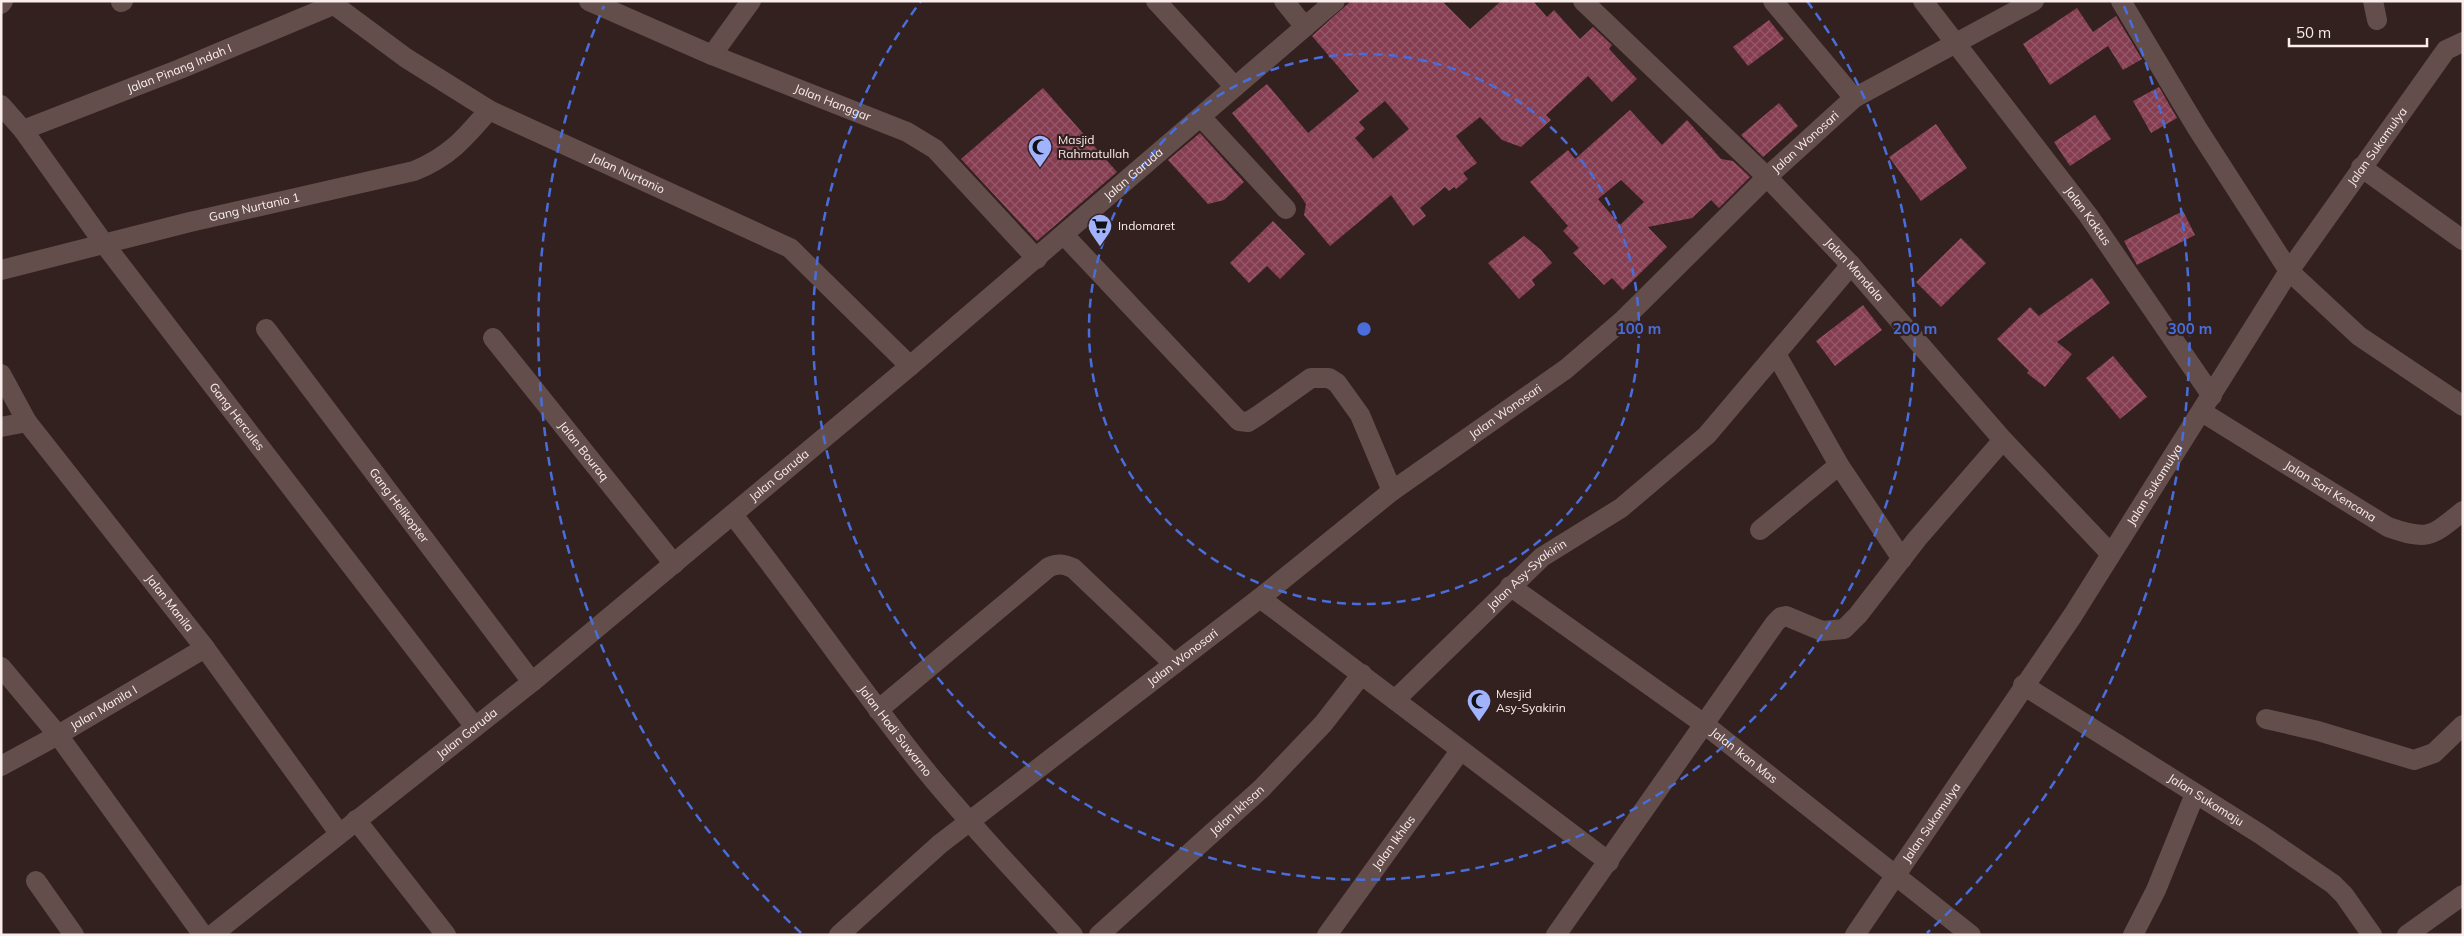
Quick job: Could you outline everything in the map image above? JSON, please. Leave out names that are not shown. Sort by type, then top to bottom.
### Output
[{"type":"street","name":"Jalan Hanggar","points":[[589,1],[712,56],[907,132],[935,148],[1037,259]]},
{"type":"street","points":[[712,56],[751,1]]},
{"type":"street","points":[[1156,1],[1235,87]]},
{"type":"street","points":[[1284,1],[1305,28]]},
{"type":"street","name":"Jalan Garuda","points":[[212,935],[532,682],[674,564],[1037,259],[1335,1]]},
{"type":"street","name":"Jalan Mandala","points":[[1582,1],[1767,177],[1851,265],[2003,440],[2111,554]]},
{"type":"street","points":[[1772,1],[1854,98]]},
{"type":"street","name":"Jalan Kaktus","points":[[1923,1],[2088,215],[2207,404]]},
{"type":"street","name":"Jalan Wonosari","points":[[839,935],[940,844],[1260,598],[1392,491],[1566,369],[1623,320],[1767,177],[1854,98],[2034,1]]},
{"type":"street","points":[[2121,1],[2197,128],[2289,271],[2359,336],[2463,406]]},
{"type":"street","name":"Jalan Nurtanio","points":[[331,3],[406,58],[488,110],[790,248],[910,366]]},
{"type":"street","name":"Jalan Pinang Indah I","points":[[23,130],[180,69],[331,3]]},
{"type":"street","name":"Jalan Sukamulya","points":[[1855,935],[2023,685],[2073,615],[2289,271],[2361,167],[2446,50],[2463,42]]},
{"type":"street","name":"Gang Hercules","points":[[1,105],[23,130],[105,245],[475,727]]},
{"type":"street","name":"Gang Nurtanio 1","points":[[1,270],[190,222],[414,171],[435,163],[451,151],[488,110]]},
{"type":"street","points":[[1201,117],[1286,209]]},
{"type":"street","points":[[2361,167],[2463,240]]},
{"type":"street","points":[[1064,235],[1239,420],[1248,422],[1311,378],[1329,378],[1337,383],[1360,415],[1392,491]]},
{"type":"street","name":"Jalan Asy-Syakirin","points":[[1395,700],[1542,556],[1621,508],[1707,435],[1851,265]]},
{"type":"street","name":"Gang Helikopter","points":[[266,329],[532,682]]},
{"type":"street","name":"Jalan Bouraq","points":[[493,338],[674,564]]},
{"type":"street","points":[[1776,354],[1839,465],[1902,559]]},
{"type":"street","name":"Jalan Manila","points":[[1,374],[27,422],[205,648],[339,833]]},
{"type":"street","name":"Jalan Sari Kencana","points":[[2207,404],[2388,527],[2413,536],[2429,535],[2437,532],[2463,511]]},
{"type":"street","points":[[1,426],[27,422]]},
{"type":"street","points":[[1556,935],[1609,862],[1762,641],[1781,617],[1793,618],[1822,631],[1844,629],[1858,615],[1902,559],[2003,440]]},
{"type":"street","points":[[1760,530],[1839,465]]},
{"type":"street","name":"Jalan Hadi Suwarno","points":[[732,515],[789,587],[847,670],[927,772],[1073,935]]},
{"type":"street","points":[[878,710],[1049,567],[1056,564],[1063,564],[1073,568],[1174,664]]},
{"type":"street","name":"Jalan Ikan Mas","points":[[1510,586],[1704,724],[1971,935]]},
{"type":"street","points":[[1260,598],[1609,862]]},
{"type":"street","name":"Jalan Manila I","points":[[4,759],[58,735],[205,648]]},
{"type":"street","points":[[1,667],[58,735],[203,935]]},
{"type":"street","name":"Jalan Ikhsan","points":[[1099,935],[1262,788],[1323,724],[1362,674]]},
{"type":"street","name":"Jalan Sukamaju","points":[[2023,685],[2260,834],[2333,884],[2344,895],[2372,935]]},
{"type":"street","points":[[2266,719],[2318,731],[2414,760],[2434,753],[2463,725]]},
{"type":"street","name":"Jalan Ikhlas","points":[[1327,935],[1460,751]]},
{"type":"street","points":[[2134,935],[2156,890],[2195,794]]},
{"type":"street","points":[[356,820],[446,935]]},
{"type":"street","points":[[36,881],[74,935]]},
{"type":"street","points":[[2407,935],[2463,895]]},
{"type":"building","points":[[1351,1],[1442,1],[1470,29],[1501,1],[1533,1],[1547,17],[1554,10],[1580,39],[1593,27],[1612,45],[1609,49],[1637,79],[1612,102],[1588,76],[1546,115],[1551,120],[1521,147],[1502,140],[1480,117],[1456,136],[1477,163],[1463,173],[1468,179],[1456,189],[1454,187],[1449,191],[1445,187],[1420,208],[1426,216],[1413,226],[1391,195],[1330,246],[1304,215],[1306,204],[1300,195],[1232,113],[1267,84],[1308,133],[1359,91],[1312,36]],"holes":[[[1385,101],[1409,129],[1373,159],[1355,138],[1365,129],[1359,122]]]},
{"type":"building","points":[[2077,8],[2093,32],[2116,16],[2142,59],[2123,70],[2108,46],[2050,85],[2023,44]]},
{"type":"building","points":[[1769,20],[1784,39],[1748,66],[1733,47]]},
{"type":"building","points":[[2159,87],[2177,118],[2151,133],[2133,101]]},
{"type":"building","name":"Masjid Rahmatullah","points":[[1043,88],[1117,172],[1037,241],[961,159]]},
{"type":"building","points":[[1779,103],[1798,126],[1763,157],[1741,135]]},
{"type":"building","points":[[1630,110],[1662,145],[1687,120],[1721,159],[1733,161],[1750,177],[1719,208],[1711,200],[1692,218],[1648,227],[1667,247],[1623,290],[1612,278],[1604,285],[1573,253],[1579,248],[1563,231],[1568,226],[1530,182],[1568,150],[1575,159]],"holes":[[[1621,180],[1644,202],[1620,225],[1598,199]]]},
{"type":"building","points":[[2095,115],[2111,139],[2070,166],[2054,142]]},
{"type":"building","points":[[1936,124],[1967,168],[1921,201],[1889,157]]},
{"type":"building","points":[[1200,133],[1244,182],[1224,200],[1208,204],[1168,160]]},
{"type":"building","points":[[2183,211],[2195,235],[2137,265],[2124,241]]},
{"type":"building","points":[[1273,221],[1305,254],[1280,279],[1267,266],[1249,283],[1230,263]]},
{"type":"building","points":[[1524,236],[1541,250],[1552,263],[1532,280],[1535,285],[1519,299],[1488,263]]},
{"type":"building","points":[[1961,238],[1986,263],[1941,307],[1916,282]]},
{"type":"building","points":[[2092,278],[2110,303],[2057,342],[2072,354],[2045,387],[2027,373],[2029,371],[1997,339],[2030,307],[2039,316]]},
{"type":"building","points":[[1863,305],[1882,330],[1835,366],[1816,341]]},
{"type":"building","points":[[2113,356],[2147,397],[2120,419],[2086,378]]},
{"type":"place","name":"Masjid Rahmatullah","points":[[1040,168]]},
{"type":"place","name":"Indomaret","points":[[1100,247]]},
{"type":"place","name":"Mesjid Asy-Syakirin","points":[[1479,722]]}]
